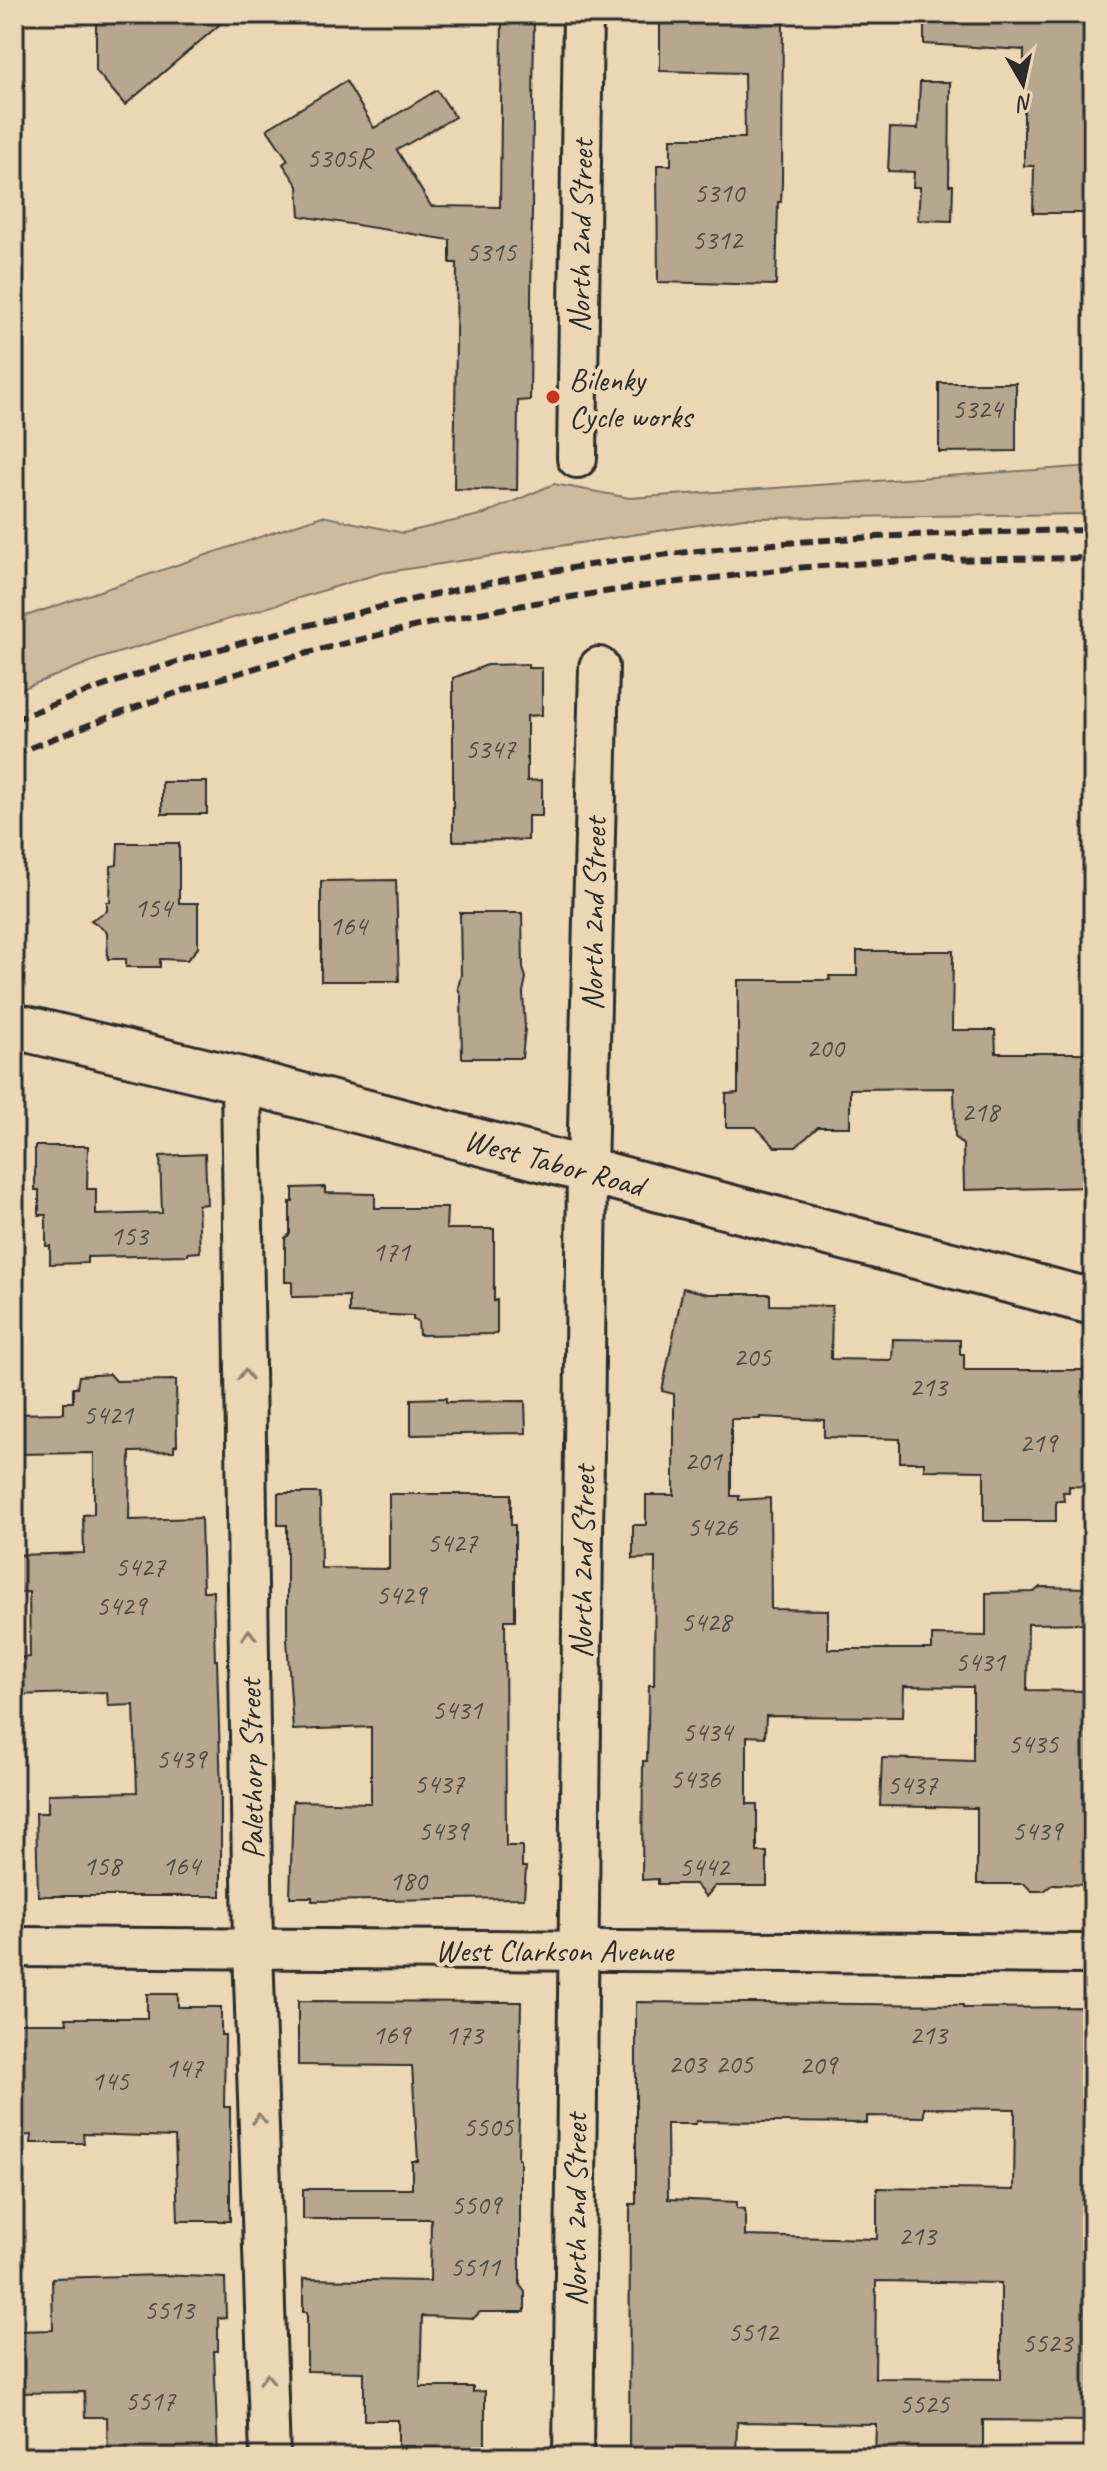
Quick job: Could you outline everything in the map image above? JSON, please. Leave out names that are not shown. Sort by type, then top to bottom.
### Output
[{"type":"street","name":"North 2nd Street","points":[[577,458],[583,14]]},
{"type":"street","name":"North 2nd Street","points":[[573,2457],[587,1171],[599,667]]},
{"type":"street","name":"West Tabor Road","points":[[14,1026],[241,1080],[1093,1302]]},
{"type":"street","name":"Palethorp Street","points":[[241,1080],[253,1949],[270,2457]]},
{"type":"street","name":"West Clarkson Avenue","points":[[14,1947],[1093,1954]]},
{"type":"shaded area","points":[[1093,466],[1093,514],[744,518],[381,573],[98,659],[14,692],[14,620],[322,516],[403,533],[484,514],[554,484],[630,498]]},
{"type":"building","points":[[96,14],[232,14],[125,105],[96,71]]},
{"type":"building","points":[[502,14],[534,14],[530,400],[518,401],[517,490],[454,489],[457,263],[450,263],[450,240],[300,216],[298,186],[283,164],[288,160],[267,129],[346,81],[374,128],[437,90],[455,117],[397,150],[431,206],[500,207]]},
{"type":"building","points":[[660,14],[783,14],[782,183],[781,202],[778,202],[776,285],[658,282],[657,165],[671,165],[671,138],[745,138],[744,73],[660,71]]},
{"type":"building","points":[[924,14],[1093,14],[1093,213],[1033,213],[1034,166],[1024,166],[1024,50],[924,44]]},
{"type":"building","points":[[920,82],[950,82],[949,185],[953,185],[952,221],[918,220],[920,187],[913,187],[914,172],[888,171],[890,128],[918,129]]},
{"type":"building","points":[[939,383],[1016,383],[1016,451],[939,452]]},
{"type":"building","points":[[528,664],[528,668],[542,668],[542,715],[527,716],[527,781],[542,780],[542,816],[528,816],[528,840],[453,841],[453,678],[487,665]]},
{"type":"building","points":[[162,782],[207,782],[207,814],[162,814]]},
{"type":"building","points":[[118,843],[179,843],[179,903],[198,903],[198,948],[187,960],[160,959],[160,967],[126,967],[126,959],[108,959],[107,932],[91,920],[107,911],[111,866],[117,865]]},
{"type":"building","points":[[396,880],[399,981],[321,981],[321,881]]},
{"type":"building","points":[[460,913],[522,913],[526,978],[522,1058],[462,1058],[461,996],[458,988],[461,975]]},
{"type":"building","points":[[857,951],[953,951],[952,1030],[995,1030],[996,1053],[1093,1053],[1093,1187],[964,1190],[963,1145],[955,1137],[954,1088],[850,1089],[850,1127],[818,1127],[796,1147],[775,1147],[756,1127],[726,1127],[726,1094],[738,1093],[738,980],[830,980],[829,976],[857,976]]},
{"type":"building","points":[[35,1146],[88,1146],[87,1189],[96,1189],[96,1215],[162,1213],[160,1156],[205,1154],[207,1204],[198,1205],[200,1252],[188,1255],[87,1257],[87,1263],[50,1264],[50,1246],[46,1246],[46,1215],[39,1215],[39,1190],[35,1190]]},
{"type":"building","points":[[325,1187],[325,1193],[375,1194],[375,1208],[447,1208],[446,1229],[494,1229],[497,1334],[419,1335],[418,1321],[413,1320],[413,1316],[349,1313],[349,1296],[292,1297],[292,1282],[285,1282],[285,1238],[290,1234],[293,1188]]},
{"type":"building","points":[[683,1288],[708,1294],[770,1294],[770,1305],[832,1306],[831,1359],[892,1360],[893,1339],[960,1340],[964,1370],[1093,1370],[1093,1487],[1069,1486],[1069,1492],[1063,1492],[1064,1501],[1056,1501],[1056,1521],[984,1521],[984,1471],[924,1470],[924,1462],[900,1462],[900,1439],[824,1437],[824,1420],[731,1419],[731,1496],[739,1496],[739,1500],[770,1498],[771,1609],[828,1610],[828,1649],[932,1649],[932,1635],[986,1636],[986,1593],[1034,1592],[1040,1587],[1093,1588],[1093,1623],[1028,1624],[1027,1690],[1086,1691],[1086,1727],[1093,1727],[1093,1885],[1053,1884],[1044,1891],[1032,1891],[1024,1884],[977,1884],[977,1808],[880,1806],[882,1758],[973,1761],[973,1687],[904,1686],[903,1717],[766,1716],[765,1737],[747,1736],[747,1804],[757,1804],[757,1852],[767,1852],[767,1886],[715,1886],[706,1897],[695,1884],[658,1884],[658,1879],[642,1880],[643,1761],[647,1761],[649,1685],[654,1685],[655,1558],[633,1559],[633,1525],[646,1525],[646,1495],[674,1495],[674,1394],[662,1391]]},
{"type":"building","points":[[110,1374],[116,1381],[176,1380],[177,1445],[174,1451],[130,1452],[129,1520],[201,1518],[203,1591],[213,1591],[217,1660],[221,1896],[38,1896],[36,1813],[48,1813],[48,1794],[137,1792],[134,1705],[108,1706],[107,1692],[14,1695],[14,1658],[30,1657],[29,1592],[14,1593],[14,1555],[84,1553],[83,1515],[94,1514],[94,1453],[14,1454],[14,1414],[64,1413],[64,1402],[73,1402],[73,1388],[77,1388],[79,1376]]},
{"type":"building","points":[[446,1398],[446,1402],[525,1401],[526,1433],[411,1435],[411,1399]]},
{"type":"building","points":[[278,1493],[320,1493],[321,1568],[389,1569],[389,1494],[511,1494],[511,1525],[515,1525],[515,1620],[505,1620],[506,1846],[522,1846],[522,1867],[526,1867],[524,1898],[312,1901],[312,1897],[290,1897],[293,1801],[371,1803],[371,1727],[293,1730],[287,1639],[287,1525],[278,1525]]},
{"type":"building","points":[[147,1994],[178,1994],[178,2007],[221,2007],[221,2035],[225,2035],[224,2107],[230,2107],[230,2221],[178,2221],[175,2137],[83,2134],[84,2143],[31,2143],[32,2135],[14,2136],[14,2023],[67,2023],[66,2018],[147,2018]]},
{"type":"building","points":[[298,2001],[521,2002],[518,2159],[520,2285],[525,2292],[525,2312],[480,2312],[474,2318],[422,2316],[420,2387],[473,2387],[473,2392],[485,2391],[485,2450],[414,2453],[414,2446],[398,2446],[398,2420],[364,2420],[364,2372],[307,2371],[307,2312],[303,2312],[303,2279],[430,2281],[431,2219],[303,2219],[303,2189],[412,2189],[412,2161],[418,2161],[412,2066],[298,2065]]},
{"type":"building","points":[[636,2002],[963,2005],[963,2008],[1093,2007],[1093,2421],[983,2420],[983,2457],[875,2457],[876,2424],[737,2422],[736,2457],[629,2457],[630,2204],[636,2204]],"holes":[[[924,2108],[1015,2109],[1014,2190],[877,2188],[877,2239],[745,2236],[745,2209],[737,2208],[737,2202],[668,2199],[667,2124],[695,2124],[696,2121],[867,2123],[867,2116],[924,2117]],[[876,2281],[1001,2283],[1001,2379],[875,2378]]]},
{"type":"building","points":[[163,2275],[225,2278],[226,2317],[218,2318],[218,2351],[214,2351],[218,2457],[108,2457],[107,2417],[85,2417],[84,2392],[14,2393],[14,2331],[53,2330],[52,2278]]},
{"type":"railway","points":[[14,720],[133,676],[255,639],[502,580],[628,559],[775,544],[934,534],[1093,530]]},
{"type":"railway","points":[[14,755],[187,689],[261,666],[485,612],[638,587],[808,567],[1093,558]]},
{"type":"place","name":"Bilenky Cycle works","points":[[553,397]]}]
